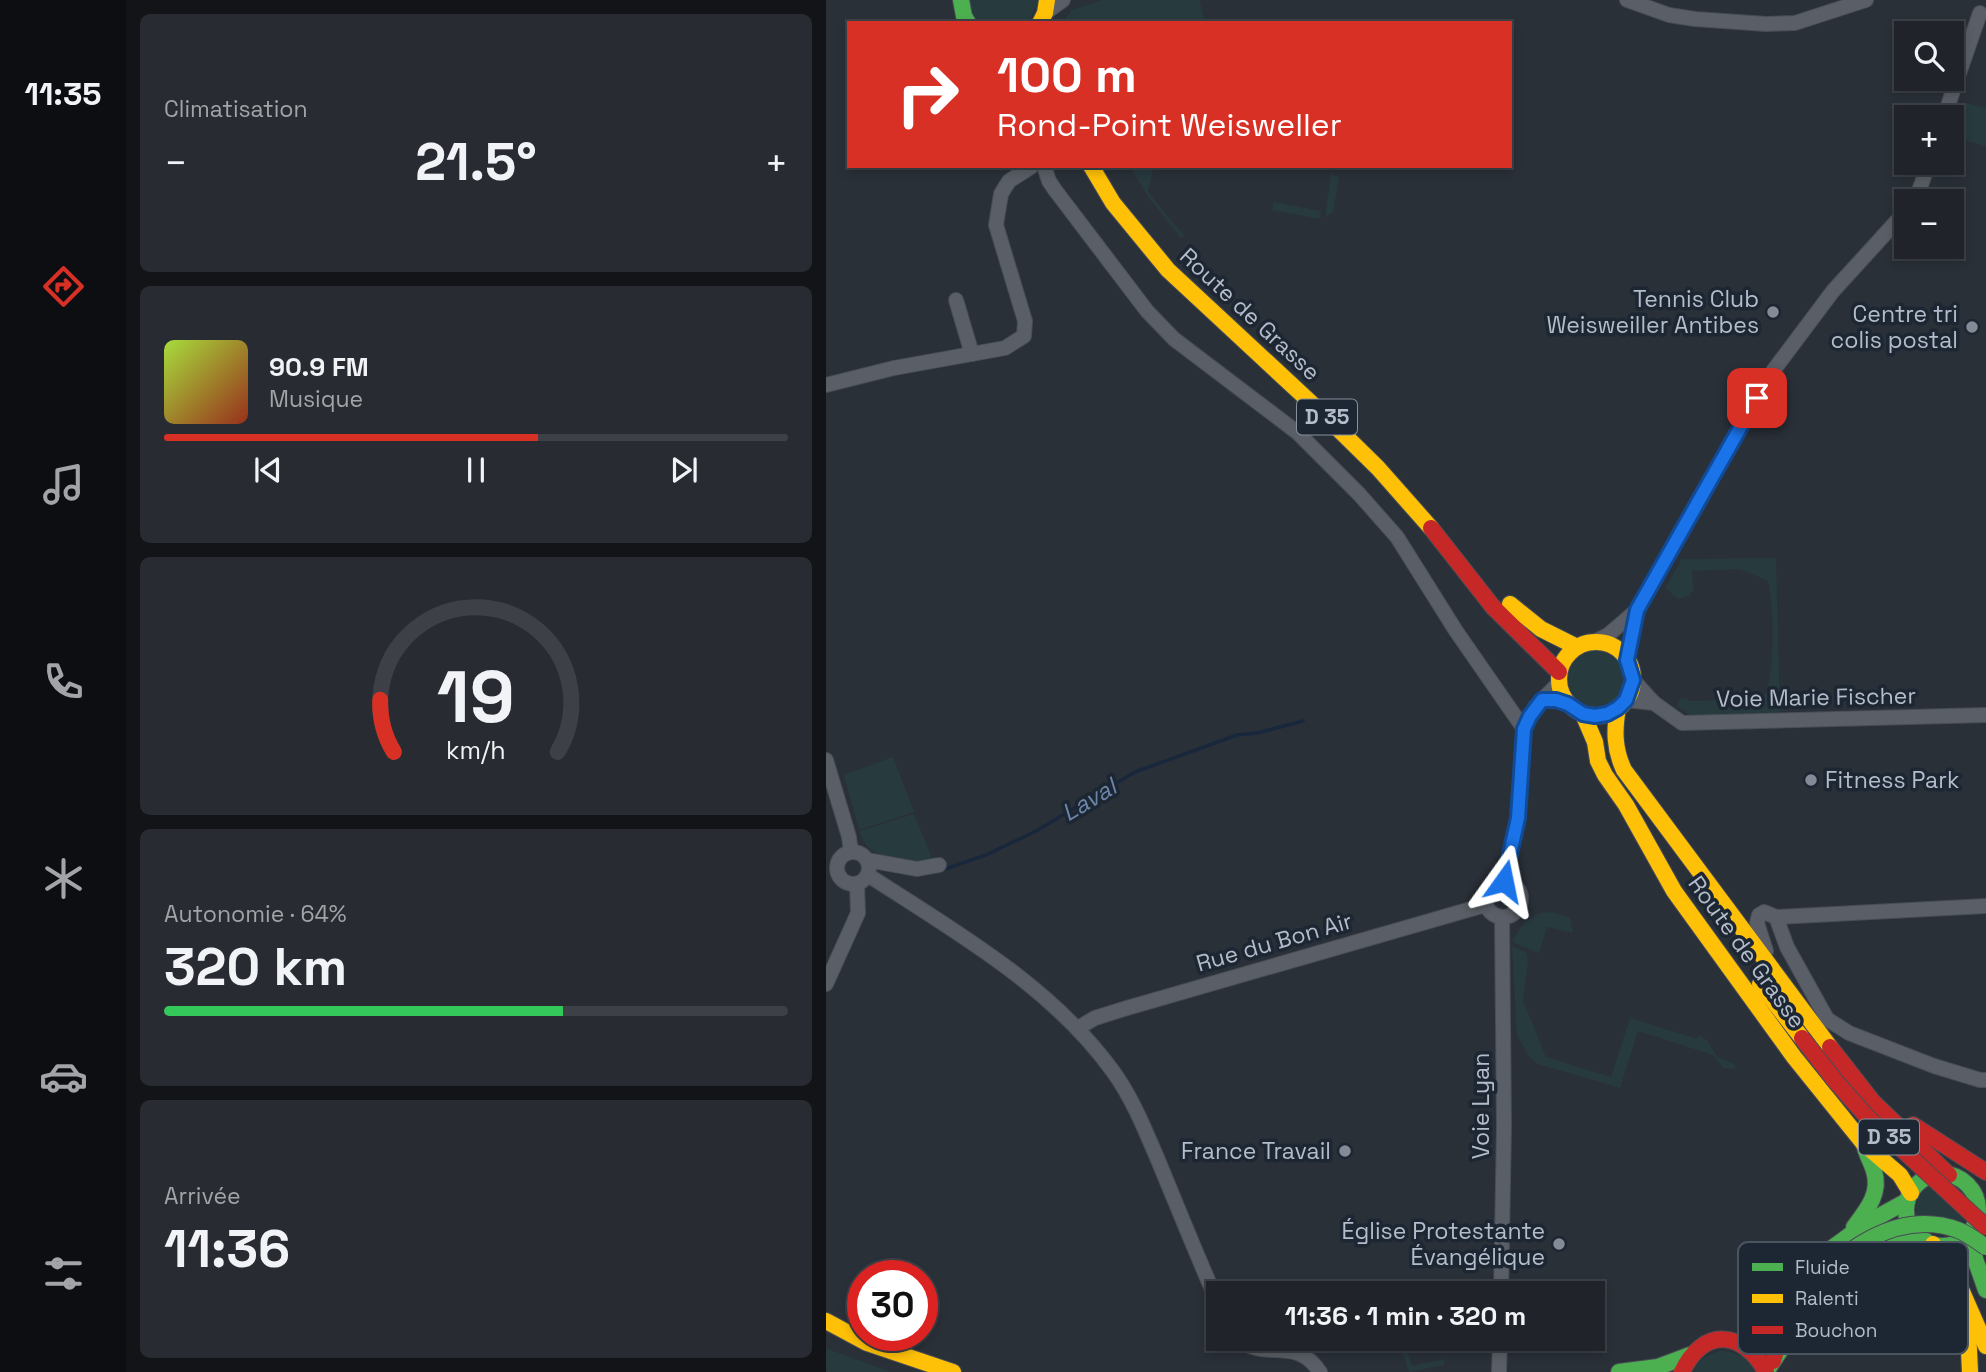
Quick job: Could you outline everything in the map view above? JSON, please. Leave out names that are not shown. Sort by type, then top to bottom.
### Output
[{"type":"main road","points":[[960,1],[967,21]]},
{"type":"main road","name":"Route de Grasse","points":[[1092,168],[1113,203],[1168,270],[1378,468],[1424,519],[1493,607],[1559,678]]},
{"type":"main road","name":"Route de Grasse","points":[[1107,168],[1127,199],[1170,253],[1382,453],[1497,592],[1523,617],[1549,634],[1577,647]]},
{"type":"main road","points":[[1594,642],[1613,647],[1627,660],[1633,680],[1622,704],[1607,714],[1583,714],[1568,704],[1559,678],[1563,661],[1577,647],[1594,642]]},
{"type":"main road","name":"Route de Grasse","points":[[1622,704],[1613,740],[1617,758],[1624,770],[1873,1102],[1949,1175],[1963,1180],[1981,1200]]},
{"type":"main road","name":"Route de Grasse","points":[[1583,714],[1605,775],[1626,805],[1674,891],[1794,1057],[1864,1144],[1900,1175],[1909,1197]]},
{"type":"main road","name":"D 35","points":[[1626,805],[1836,1082],[1868,1118],[1978,1227]]},
{"type":"main road","points":[[1846,1069],[1908,1121],[1986,1172]]},
{"type":"main road","points":[[1843,1239],[1872,1205],[1877,1192],[1877,1183],[1864,1144]]},
{"type":"main road","points":[[1839,1242],[1909,1197],[1927,1177],[1949,1175]]},
{"type":"main road","points":[[1909,1197],[1906,1209],[1910,1224],[1929,1242]]},
{"type":"main road","points":[[1981,1200],[1978,1227],[1986,1290]]},
{"type":"main road","points":[[1866,1242],[1892,1227],[1916,1222],[1946,1225],[1973,1236],[1986,1247]]},
{"type":"main road","points":[[1954,1242],[1978,1227]]},
{"type":"main road","points":[[1897,1242],[1910,1239],[1925,1242]]},
{"type":"main road","points":[[1968,1305],[1986,1346]]},
{"type":"main road","points":[[826,1321],[867,1343],[953,1372]]},
{"type":"main road","points":[[1968,1328],[1970,1372]]},
{"type":"main road","points":[[826,1337],[929,1372]]},
{"type":"main road","points":[[1619,1372],[1658,1367],[1690,1355],[1717,1339],[1738,1342]]},
{"type":"main road","points":[[1756,1354],[1769,1368]]},
{"type":"main road","points":[[1682,1372],[1690,1355]]},
{"type":"street","points":[[1044,12],[1063,0]]},
{"type":"street","points":[[1627,0],[1669,15],[1766,24],[1795,23],[1866,0]]},
{"type":"street","points":[[1948,105],[1979,9]]},
{"type":"street","points":[[826,385],[894,368],[1005,348],[1024,336],[1025,321],[996,225],[1001,194],[1009,181],[1029,168]]},
{"type":"street","points":[[1046,171],[1075,218],[1156,320],[1204,363],[1298,433],[1359,494],[1397,537],[1456,631],[1524,729]]},
{"type":"street","points":[[1627,660],[1637,610],[1773,371],[1833,291],[1894,224]]},
{"type":"street","points":[[956,300],[972,354]]},
{"type":"street","points":[[1594,642],[1608,635],[1637,610]]},
{"type":"street","points":[[1504,881],[1518,818],[1524,729],[1530,716],[1559,678]]},
{"type":"street","name":"Voie Marie Fischer","points":[[1633,680],[1654,703],[1682,723],[1986,715]]},
{"type":"street","points":[[1542,700],[1556,700],[1568,704]]},
{"type":"street","name":"Voie Marie Fischer","points":[[1622,704],[1654,703]]},
{"type":"street","points":[[826,760],[851,852]]},
{"type":"street","points":[[826,984],[858,914],[864,873],[860,854],[851,852],[831,864],[842,880],[864,873],[939,866]]},
{"type":"street","points":[[864,873],[1021,979],[1078,1028],[1113,1071],[1134,1107],[1209,1281]]},
{"type":"street","points":[[1504,881],[1514,884],[1520,892],[1522,902],[1518,911],[1502,918],[1492,914],[1485,905],[1485,896],[1488,888],[1495,882],[1504,881]]},
{"type":"street","name":"Rue du Bon Air","points":[[1078,1028],[1095,1018],[1126,1008],[1485,905]]},
{"type":"street","points":[[1772,969],[1757,923],[1759,915],[1986,906]]},
{"type":"street","points":[[1770,915],[1827,1019],[1849,1033],[1934,1066],[1986,1080]]},
{"type":"street","name":"Voie Lyan","points":[[1501,1281],[1504,1099],[1502,918]]},
{"type":"street","points":[[1908,1121],[1986,1158]]},
{"type":"street","points":[[1281,1351],[1302,1353],[1320,1372]]},
{"type":"street","points":[[1499,1372],[1500,1351]]},
{"type":"green space","points":[[969,0],[1037,0],[1030,21],[975,21]]},
{"type":"green space","points":[[1103,0],[1199,0],[1205,21],[1064,21],[1072,10]]},
{"type":"green space","points":[[1965,103],[1986,108],[1986,146],[1964,140]]},
{"type":"green space","points":[[1131,168],[1154,168],[1148,192],[1184,236],[1181,238],[1149,198]]},
{"type":"green space","points":[[1331,174],[1339,177],[1333,212],[1325,218]]},
{"type":"green space","points":[[1274,202],[1321,211],[1320,219],[1272,210]]},
{"type":"green space","points":[[1776,558],[1780,713],[1691,716],[1677,706],[1681,698],[1692,701],[1757,699],[1766,694],[1773,638],[1768,581],[1740,569],[1692,571],[1694,589],[1689,596],[1678,599],[1665,588],[1682,559]]},
{"type":"green space","points":[[1596,651],[1607,653],[1616,659],[1622,668],[1622,690],[1616,699],[1607,705],[1596,707],[1585,705],[1576,699],[1570,690],[1568,679],[1570,668],[1576,659],[1585,653]]},
{"type":"green space","points":[[893,757],[914,812],[859,830],[844,775]]},
{"type":"green space","points":[[914,814],[934,863],[900,861],[879,855],[864,842],[859,831]]},
{"type":"green space","points":[[1544,912],[1570,918],[1573,933],[1547,927],[1539,953],[1512,942],[1525,923]]},
{"type":"green space","points":[[1512,946],[1527,953],[1523,1000],[1546,1057],[1611,1077],[1630,1018],[1697,1039],[1699,1035],[1707,1040],[1717,1057],[1733,1063],[1736,1069],[1723,1068],[1713,1055],[1638,1031],[1620,1088],[1538,1064],[1528,1055],[1517,1035]]},
{"type":"green space","points":[[1931,1185],[1967,1221],[1917,1219],[1918,1199]]},
{"type":"green space","points":[[828,1349],[891,1372],[828,1372]]},
{"type":"green space","points":[[1402,1351],[1407,1351],[1412,1366],[1443,1359],[1445,1365],[1409,1372]]},
{"type":"green space","points":[[1719,1351],[1740,1356],[1755,1372],[1693,1372],[1703,1358]]},
{"type":"waterway","name":"Laval","points":[[942,870],[986,855],[1036,831],[1135,772],[1237,735],[1257,733],[1303,721]]},
{"type":"traffic: fast","points":[[961,0],[967,21]]},
{"type":"traffic: fast","points":[[1854,1227],[1868,1208],[1876,1187],[1874,1171],[1864,1144]]},
{"type":"traffic: fast","points":[[1926,1242],[1912,1230],[1906,1210],[1912,1190],[1922,1180],[1942,1174],[1962,1180],[1972,1190],[1978,1210]]},
{"type":"traffic: fast","points":[[1840,1242],[1865,1224],[1907,1201]]},
{"type":"traffic: fast","points":[[1958,1242],[1972,1230],[1978,1210]]},
{"type":"traffic: fast","points":[[1865,1242],[1890,1230],[1912,1225],[1934,1225],[1958,1230],[1986,1247]]},
{"type":"traffic: fast","points":[[1967,1236],[1986,1290]]},
{"type":"traffic: fast","points":[[1913,1242],[1926,1241]]},
{"type":"traffic: fast","points":[[1766,1372],[1778,1354]]},
{"type":"traffic: fast","points":[[1619,1372],[1658,1367],[1690,1355]]},
{"type":"traffic: slow","points":[[1041,21],[1047,0]]},
{"type":"traffic: slow","points":[[1092,168],[1113,203],[1168,270],[1322,413],[1378,468],[1431,528]]},
{"type":"traffic: slow","points":[[1510,604],[1541,629],[1577,647]]},
{"type":"traffic: slow","points":[[1596,642],[1610,645],[1622,653],[1630,665],[1633,679],[1630,693],[1622,705],[1610,713],[1596,716],[1582,713],[1570,705],[1562,693],[1559,679],[1562,665],[1570,653],[1582,645],[1596,642]]},
{"type":"traffic: slow","points":[[1618,708],[1616,739],[1624,770],[1830,1047]]},
{"type":"traffic: slow","points":[[1583,714],[1605,775],[1626,805],[1674,891],[1794,1057],[1864,1144],[1900,1175],[1911,1193]]},
{"type":"traffic: slow","points":[[1760,984],[1802,1038]]},
{"type":"traffic: slow","points":[[1968,1305],[1986,1346]]},
{"type":"traffic: slow","points":[[826,1321],[867,1343],[953,1372]]},
{"type":"traffic: slow","points":[[1968,1328],[1970,1372]]},
{"type":"traffic: jam","points":[[1431,528],[1493,607],[1559,672]]},
{"type":"traffic: jam","points":[[1802,1038],[1868,1118],[1986,1227]]},
{"type":"traffic: jam","points":[[1830,1047],[1873,1102],[1949,1175]]},
{"type":"traffic: jam","points":[[1913,1125],[1986,1172]]},
{"type":"traffic: jam","points":[[1682,1372],[1691,1357],[1712,1341],[1723,1339],[1738,1344]]},
{"type":"traffic: jam","points":[[1753,1354],[1766,1372]]},
{"type":"traffic: jam","points":[[1773,1361],[1775,1354]]},
{"type":"place","name":"Tennis Club Weisweiller Antibes","points":[[1773,312]]},
{"type":"place","name":"Centre tri colis postal","points":[[1972,327]]},
{"type":"place","name":"Fitness Park","points":[[1811,780]]},
{"type":"place","name":"France Travail","points":[[1345,1151]]},
{"type":"place","name":"Église Protestante Évangélique","points":[[1559,1244]]},
{"type":"route","points":[[1504,881],[1518,818],[1524,729],[1530,716],[1542,700],[1556,700],[1583,714],[1595,716],[1607,714],[1626,700],[1633,680],[1627,660],[1637,610],[1757,398]]}]
